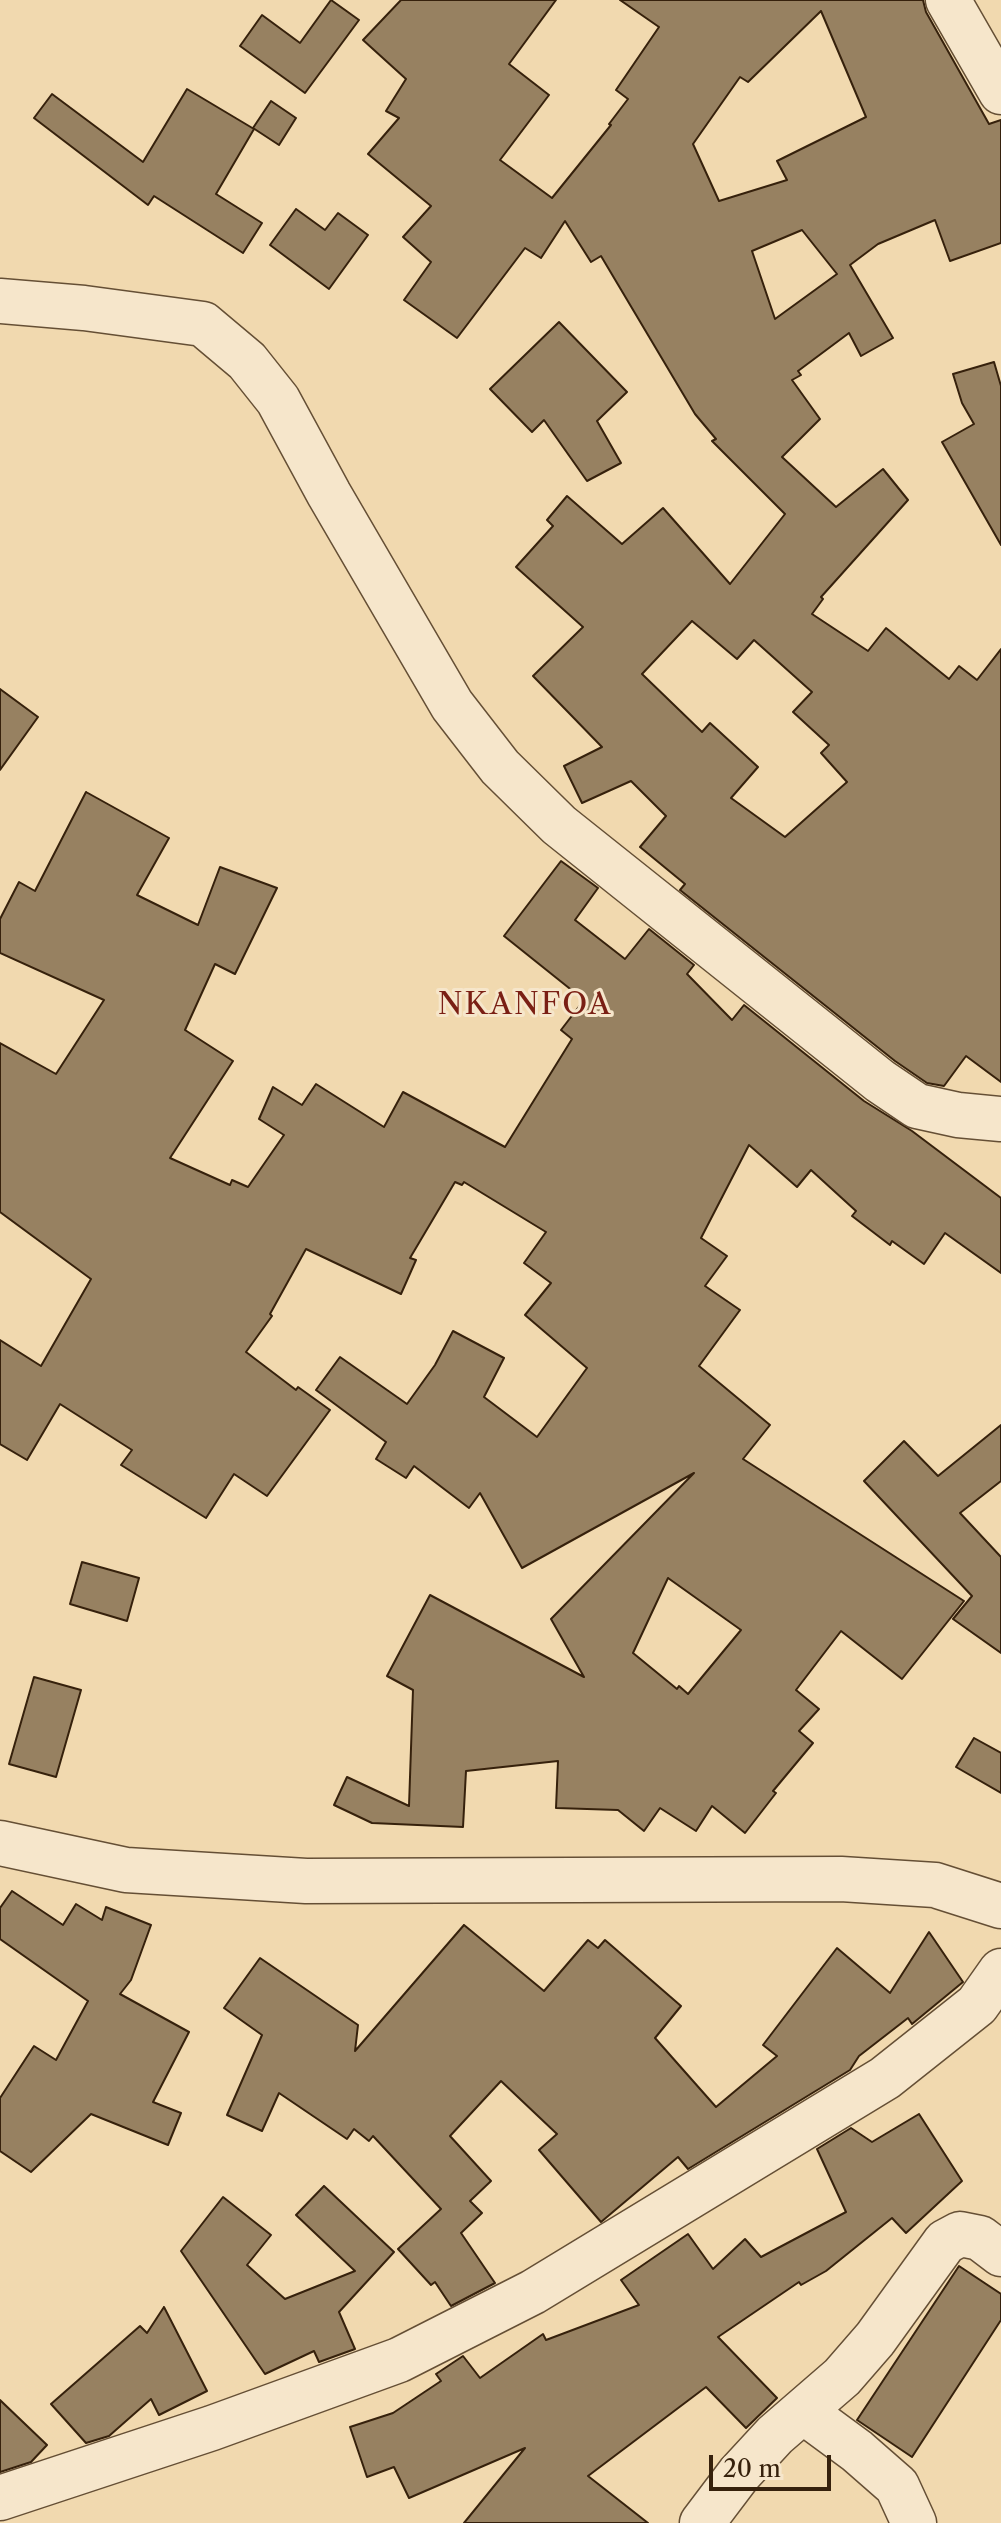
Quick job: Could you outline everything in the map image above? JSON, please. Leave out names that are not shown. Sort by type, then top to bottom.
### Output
[{"type":"street","points":[[948,0],[1001,92]]},
{"type":"street","points":[[0,301],[84,308],[203,324],[247,361],[278,400],[452,705],[500,767],[559,825],[880,1081],[917,1106],[958,1115],[1001,1119]]},
{"type":"street","points":[[0,1843],[141,1871],[306,1881],[841,1879],[935,1885],[1001,1906]]},
{"type":"street","points":[[0,2498],[212,2428],[399,2360],[533,2292],[885,2078],[977,2005],[1001,1971]]},
{"type":"street","points":[[702,2523],[739,2474],[775,2435],[842,2377],[875,2339],[945,2242],[960,2234],[980,2238],[1001,2254]]},
{"type":"street","points":[[804,2412],[857,2451],[897,2486],[914,2523]]},
{"type":"building","points":[[331,0],[359,20],[305,93],[240,46],[262,15],[300,43]]},
{"type":"building","points":[[401,0],[556,0],[509,64],[549,95],[500,160],[552,198],[628,99],[616,90],[659,27],[620,0],[923,0],[926,12],[989,124],[1001,120],[1001,243],[950,261],[935,220],[878,244],[850,265],[893,338],[861,356],[849,333],[798,371],[801,375],[792,380],[820,419],[782,457],[836,507],[883,469],[908,500],[821,597],[823,599],[812,614],[868,651],[886,628],[949,679],[959,666],[977,680],[1001,649],[1001,1082],[966,1056],[944,1086],[927,1083],[680,890],[685,884],[640,847],[666,816],[631,781],[582,803],[564,766],[602,747],[533,676],[583,627],[516,567],[553,526],[547,520],[567,496],[622,544],[663,508],[730,584],[785,514],[712,441],[716,439],[695,414],[601,256],[591,262],[565,221],[541,258],[525,248],[457,338],[404,300],[431,262],[403,237],[431,206],[368,154],[399,118],[386,111],[406,79],[363,40]],"holes":[[[821,11],[866,117],[777,161],[787,180],[719,201],[693,144],[740,77],[748,82]],[[802,230],[837,274],[775,319],[752,251]],[[692,621],[737,659],[754,640],[812,692],[793,712],[829,745],[821,753],[847,782],[785,837],[731,798],[758,767],[710,723],[702,732],[642,674]]]},
{"type":"building","points":[[187,89],[254,129],[216,194],[262,223],[243,253],[154,196],[148,205],[34,118],[52,94],[143,162]]},
{"type":"building","points":[[271,101],[296,118],[279,145],[253,128]]},
{"type":"building","points":[[296,209],[325,230],[338,213],[368,235],[329,289],[270,245]]},
{"type":"building","points":[[559,322],[627,392],[597,421],[621,463],[587,481],[544,420],[532,432],[490,389]]},
{"type":"building","points":[[994,362],[1001,386],[1001,545],[942,442],[974,424],[962,403],[953,374]]},
{"type":"building","points":[[0,689],[38,717],[0,770]]},
{"type":"building","points":[[86,792],[169,838],[137,895],[198,925],[220,867],[277,888],[235,974],[215,964],[185,1030],[233,1061],[170,1158],[230,1185],[232,1180],[248,1187],[284,1135],[259,1119],[273,1087],[302,1105],[316,1084],[384,1127],[403,1092],[505,1147],[572,1039],[561,1030],[584,1000],[504,936],[561,861],[598,888],[575,920],[625,959],[649,929],[694,965],[687,974],[732,1020],[744,1005],[864,1101],[912,1131],[1001,1198],[1001,1273],[945,1233],[924,1264],[892,1241],[890,1245],[852,1216],[856,1211],[811,1170],[797,1187],[749,1145],[701,1238],[727,1256],[705,1286],[740,1310],[699,1366],[770,1425],[743,1459],[964,1601],[902,1679],[841,1631],[796,1690],[819,1709],[799,1731],[813,1743],[773,1791],[776,1793],[745,1833],[712,1806],[696,1831],[660,1808],[644,1831],[618,1810],[556,1808],[558,1761],[466,1771],[463,1827],[372,1823],[334,1805],[347,1777],[409,1806],[413,1690],[387,1676],[430,1595],[584,1677],[551,1619],[694,1473],[522,1568],[480,1493],[469,1508],[414,1466],[406,1478],[376,1459],[386,1442],[316,1390],[340,1357],[407,1404],[435,1365],[453,1331],[504,1358],[484,1397],[537,1437],[587,1368],[525,1315],[551,1283],[524,1263],[546,1232],[464,1182],[462,1185],[455,1182],[410,1258],[416,1260],[401,1294],[306,1249],[270,1314],[272,1316],[246,1352],[296,1390],[298,1387],[330,1410],[267,1496],[234,1474],[206,1518],[121,1465],[132,1450],[60,1404],[27,1460],[0,1444],[0,1340],[41,1366],[91,1279],[0,1212],[0,1043],[56,1074],[104,1000],[0,953],[0,919],[19,882],[35,891]],"holes":[[[668,1578],[741,1630],[688,1694],[679,1686],[677,1689],[633,1653]]]},
{"type":"building","points":[[1001,1425],[1001,1481],[960,1513],[1001,1557],[1001,1653],[953,1619],[972,1596],[864,1481],[904,1441],[938,1476]]},
{"type":"building","points":[[82,1562],[139,1578],[127,1621],[70,1604]]},
{"type":"building","points":[[34,1677],[81,1690],[56,1777],[9,1764]]},
{"type":"building","points":[[974,1738],[1001,1753],[1001,1793],[956,1767]]},
{"type":"building","points":[[12,1891],[63,1925],[76,1904],[102,1920],[106,1907],[151,1925],[131,1980],[120,1994],[189,2032],[153,2102],[181,2113],[168,2145],[91,2114],[31,2172],[0,2151],[0,2098],[34,2046],[56,2060],[88,2001],[0,1939],[0,1908]]},
{"type":"building","points":[[464,1925],[544,1991],[588,1940],[598,1948],[605,1940],[681,2006],[655,2038],[716,2107],[777,2056],[763,2045],[837,1948],[890,1993],[929,1932],[963,1982],[912,2024],[908,2018],[859,2056],[850,2070],[688,2169],[678,2157],[601,2222],[539,2150],[557,2134],[501,2081],[450,2136],[491,2181],[470,2201],[482,2213],[461,2233],[495,2283],[451,2306],[435,2282],[431,2285],[398,2249],[441,2209],[373,2136],[369,2141],[354,2129],[347,2139],[279,2093],[262,2131],[227,2115],[262,2035],[224,2008],[260,1958],[358,2025],[355,2051]]},
{"type":"building","points":[[919,2114],[962,2181],[906,2233],[892,2218],[826,2271],[801,2285],[799,2282],[718,2337],[777,2398],[746,2428],[706,2387],[588,2476],[648,2523],[464,2523],[525,2448],[409,2498],[394,2467],[367,2477],[350,2427],[393,2413],[441,2381],[436,2374],[463,2356],[480,2378],[543,2334],[546,2340],[639,2305],[621,2280],[688,2234],[713,2269],[745,2239],[761,2257],[846,2212],[817,2149],[851,2128],[872,2142]]},
{"type":"building","points":[[324,2186],[394,2252],[339,2312],[355,2349],[319,2362],[314,2351],[265,2374],[181,2251],[223,2197],[271,2235],[247,2265],[285,2299],[355,2271],[296,2215]]},
{"type":"building","points":[[959,2266],[1001,2294],[1001,2320],[912,2457],[857,2420]]},
{"type":"building","points":[[164,2307],[207,2391],[159,2415],[151,2399],[109,2436],[86,2443],[51,2404],[140,2326],[147,2333]]},
{"type":"building","points":[[0,2400],[47,2445],[31,2462],[0,2472]]},
{"type":"district","name":"NKANFOA","points":[[525,1005]]}]
